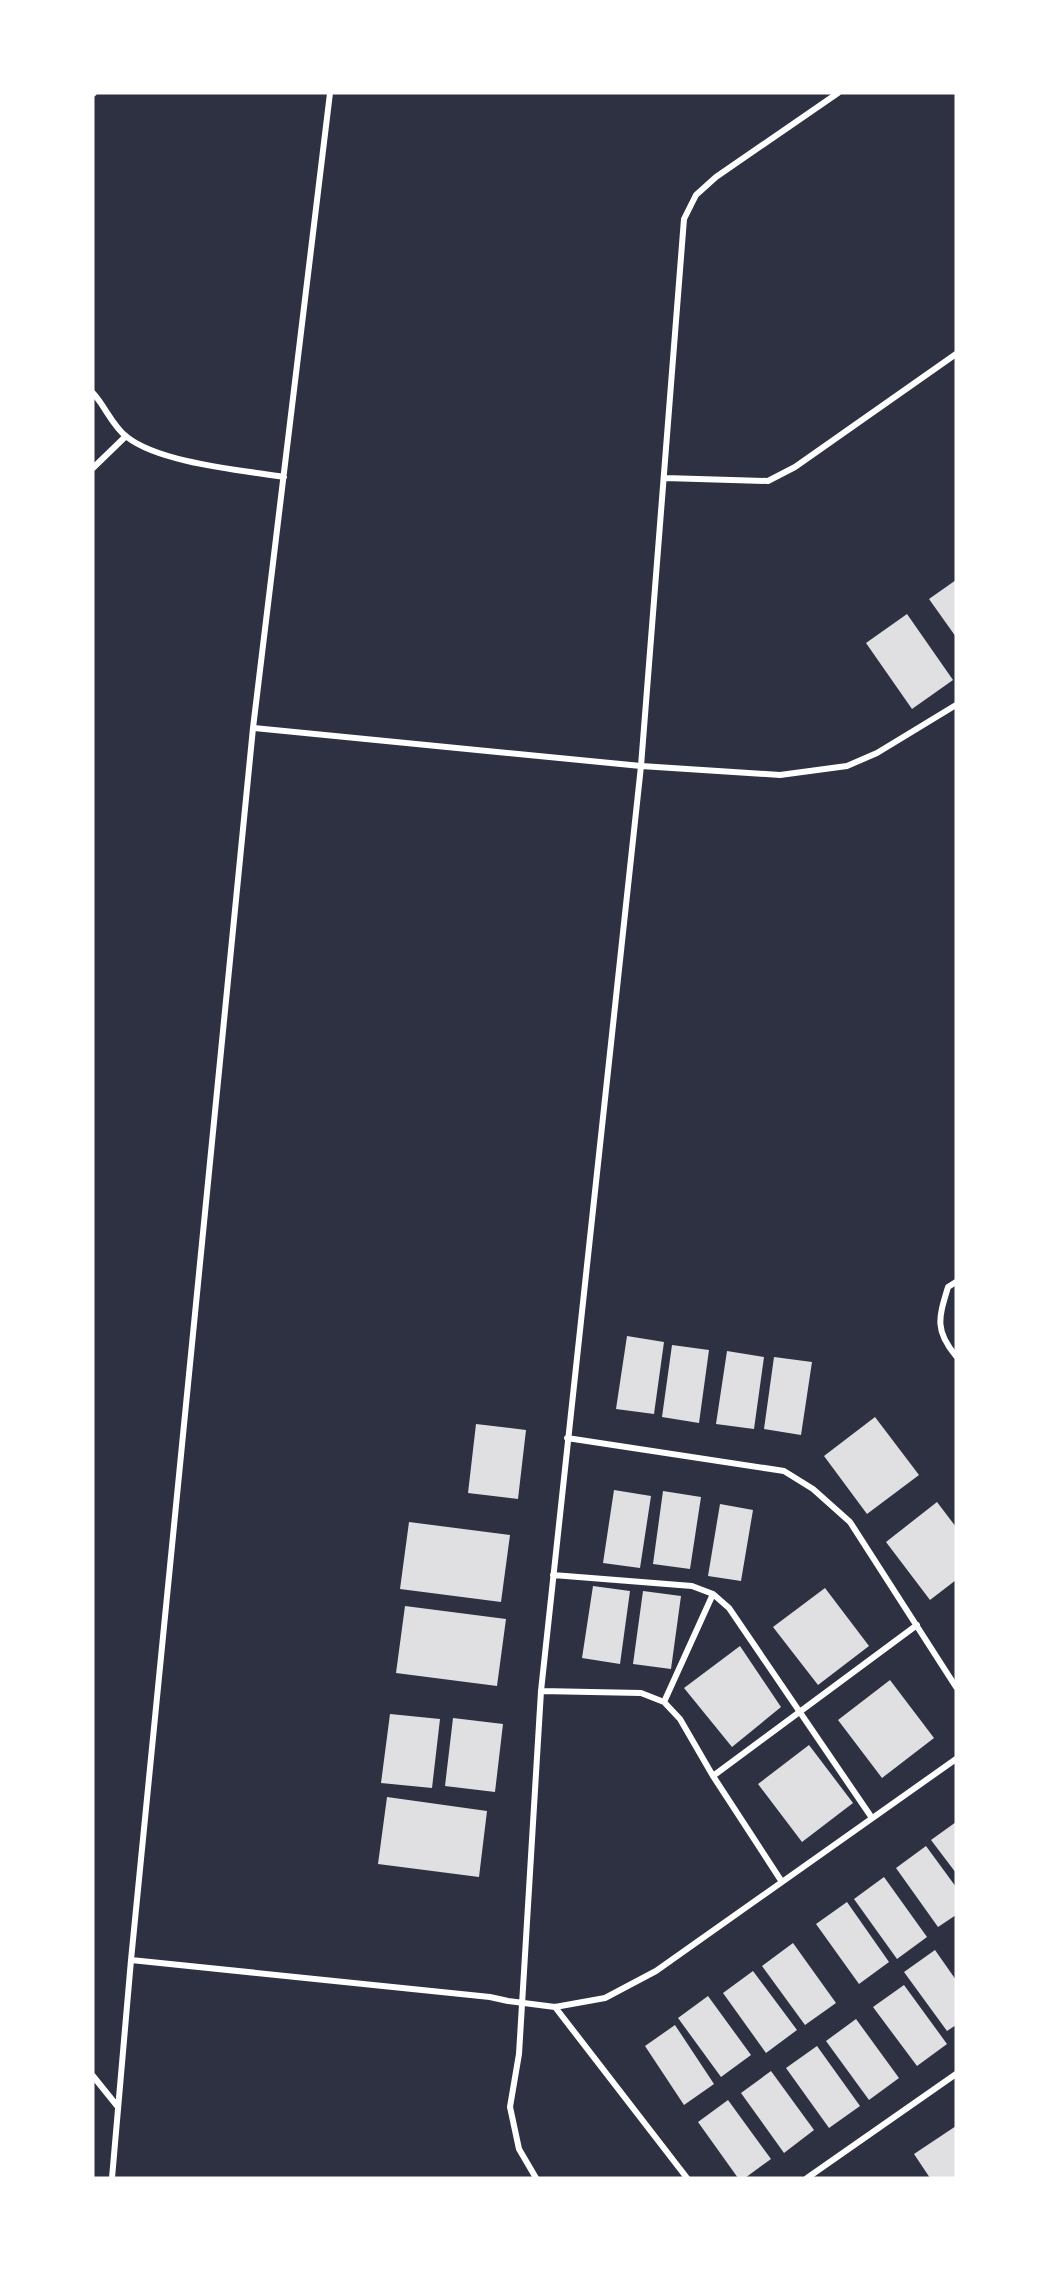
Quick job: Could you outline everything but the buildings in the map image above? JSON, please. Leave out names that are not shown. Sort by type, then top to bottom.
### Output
[{"type":"street","points":[[112,2178],[131,1959],[253,728],[330,93]]},
{"type":"street","points":[[536,2178],[519,2149],[510,2107],[519,2054],[523,2003],[541,1691],[641,766],[684,219],[696,195],[716,177],[838,93]]},
{"type":"street","points":[[665,478],[768,481],[795,467],[956,354]]},
{"type":"street","points":[[93,393],[125,436],[144,448],[168,457],[284,477]]},
{"type":"street","points":[[93,468],[125,436]]},
{"type":"street","points":[[253,728],[641,766],[780,775],[847,766],[877,753],[956,705]]},
{"type":"street","points":[[956,1282],[948,1287],[939,1317],[946,1344],[956,1356]]},
{"type":"street","points":[[567,1438],[784,1471],[813,1489],[850,1522],[956,1687]]},
{"type":"street","points":[[553,1575],[692,1586],[713,1594],[729,1608],[873,1818]]},
{"type":"street","points":[[664,1702],[713,1594]]},
{"type":"street","points":[[713,1776],[916,1625]]},
{"type":"street","points":[[541,1691],[641,1693],[664,1702],[680,1719],[713,1776],[782,1882]]},
{"type":"street","points":[[131,1959],[490,1996],[555,2007],[605,1998],[656,1971],[956,1759]]},
{"type":"street","points":[[555,2007],[687,2178]]},
{"type":"street","points":[[807,2178],[956,2074]]},
{"type":"street","points":[[93,2076],[118,2107]]}]
